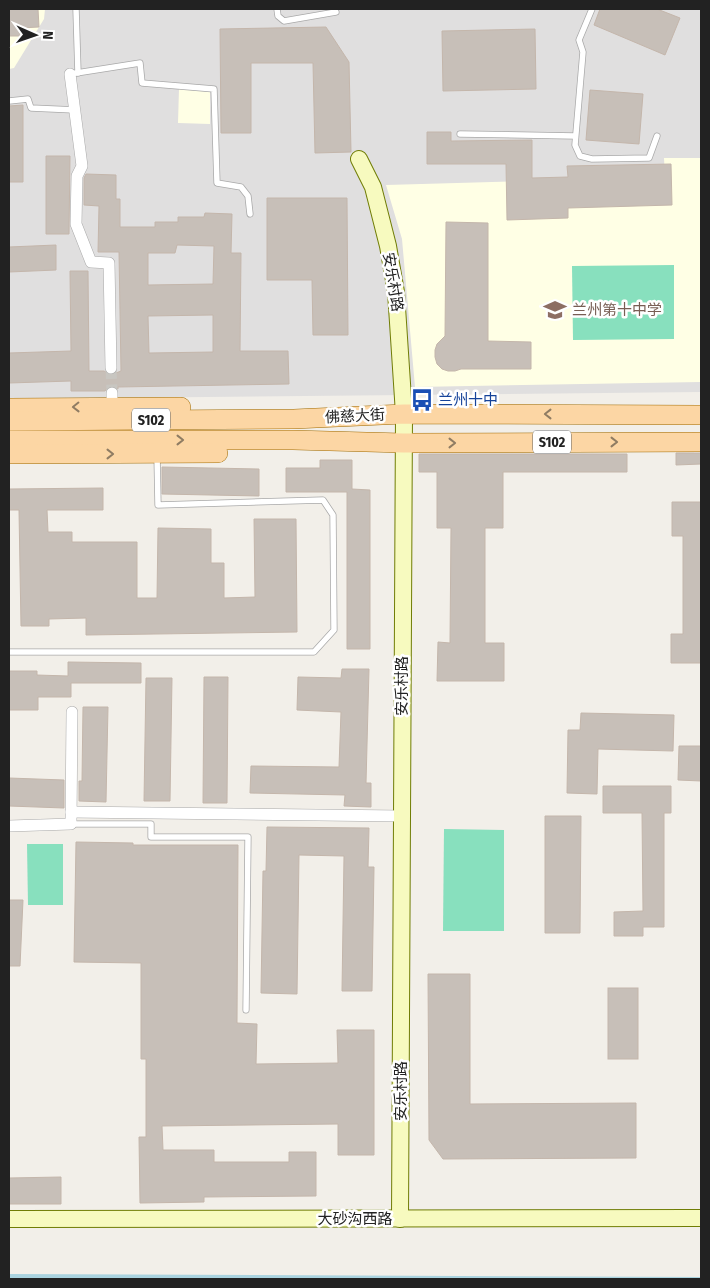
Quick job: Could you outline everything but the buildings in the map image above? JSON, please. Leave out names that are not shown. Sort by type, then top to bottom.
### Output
[{"type":"main road","points":[[9,408],[112,400],[337,406],[404,414]]},
{"type":"main road","name":"佛慈大街","points":[[9,421],[294,419],[404,414],[701,415]]},
{"type":"main road","name":"佛慈大街","points":[[9,440],[293,440],[403,443],[701,442]]},
{"type":"main road","points":[[9,454],[297,453],[328,452],[403,443]]},
{"type":"street","points":[[74,73],[75,110],[82,166],[77,176],[76,224],[91,262],[109,263],[111,368]]},
{"type":"street","name":"安乐村路","points":[[359,159],[373,187],[388,246],[396,292],[404,414],[400,1219]]},
{"type":"street","points":[[71,818],[72,712]]},
{"type":"street","points":[[9,826],[71,818],[402,816]]},
{"type":"street","name":"大砂沟西路","points":[[9,1219],[701,1218]]},
{"type":"lane","points":[[76,9],[74,73],[140,63],[142,83],[214,89],[217,183],[241,187],[248,196],[250,214]]},
{"type":"lane","points":[[277,9],[278,16],[284,20],[336,12]]},
{"type":"lane","points":[[592,9],[578,40],[583,52],[575,145],[580,156],[592,159],[649,158],[657,136]]},
{"type":"lane","points":[[9,101],[28,99],[31,108],[75,110]]},
{"type":"lane","points":[[460,134],[576,136]]},
{"type":"lane","points":[[9,652],[314,652],[334,630],[333,515],[323,500],[158,505],[157,454]]},
{"type":"lane","points":[[71,818],[151,824],[151,837],[248,837],[246,1010]]},
{"type":"shaded area","points":[[9,9],[701,9],[701,392],[9,399]]},
{"type":"shaded area","points":[[9,9],[45,9],[44,19],[14,68],[9,69]]},
{"type":"shaded area","points":[[179,89],[210,92],[210,124],[178,123]]},
{"type":"shaded area","name":"兰州第十中学","points":[[664,158],[701,158],[701,382],[415,387],[402,239],[386,185],[665,177]]},
{"type":"green space","points":[[674,265],[674,339],[573,340],[572,266]]},
{"type":"green space","points":[[444,829],[504,830],[504,931],[443,931]]},
{"type":"green space","points":[[27,844],[63,844],[63,905],[28,905]]},
{"type":"waterway","points":[[9,1276],[701,1279]]},
{"type":"tunnel","points":[[111,368],[112,393]]},
{"type":"place","name":"兰州第十中学","points":[[555,310]]},
{"type":"place","name":"兰州十中","points":[[422,400]]}]
